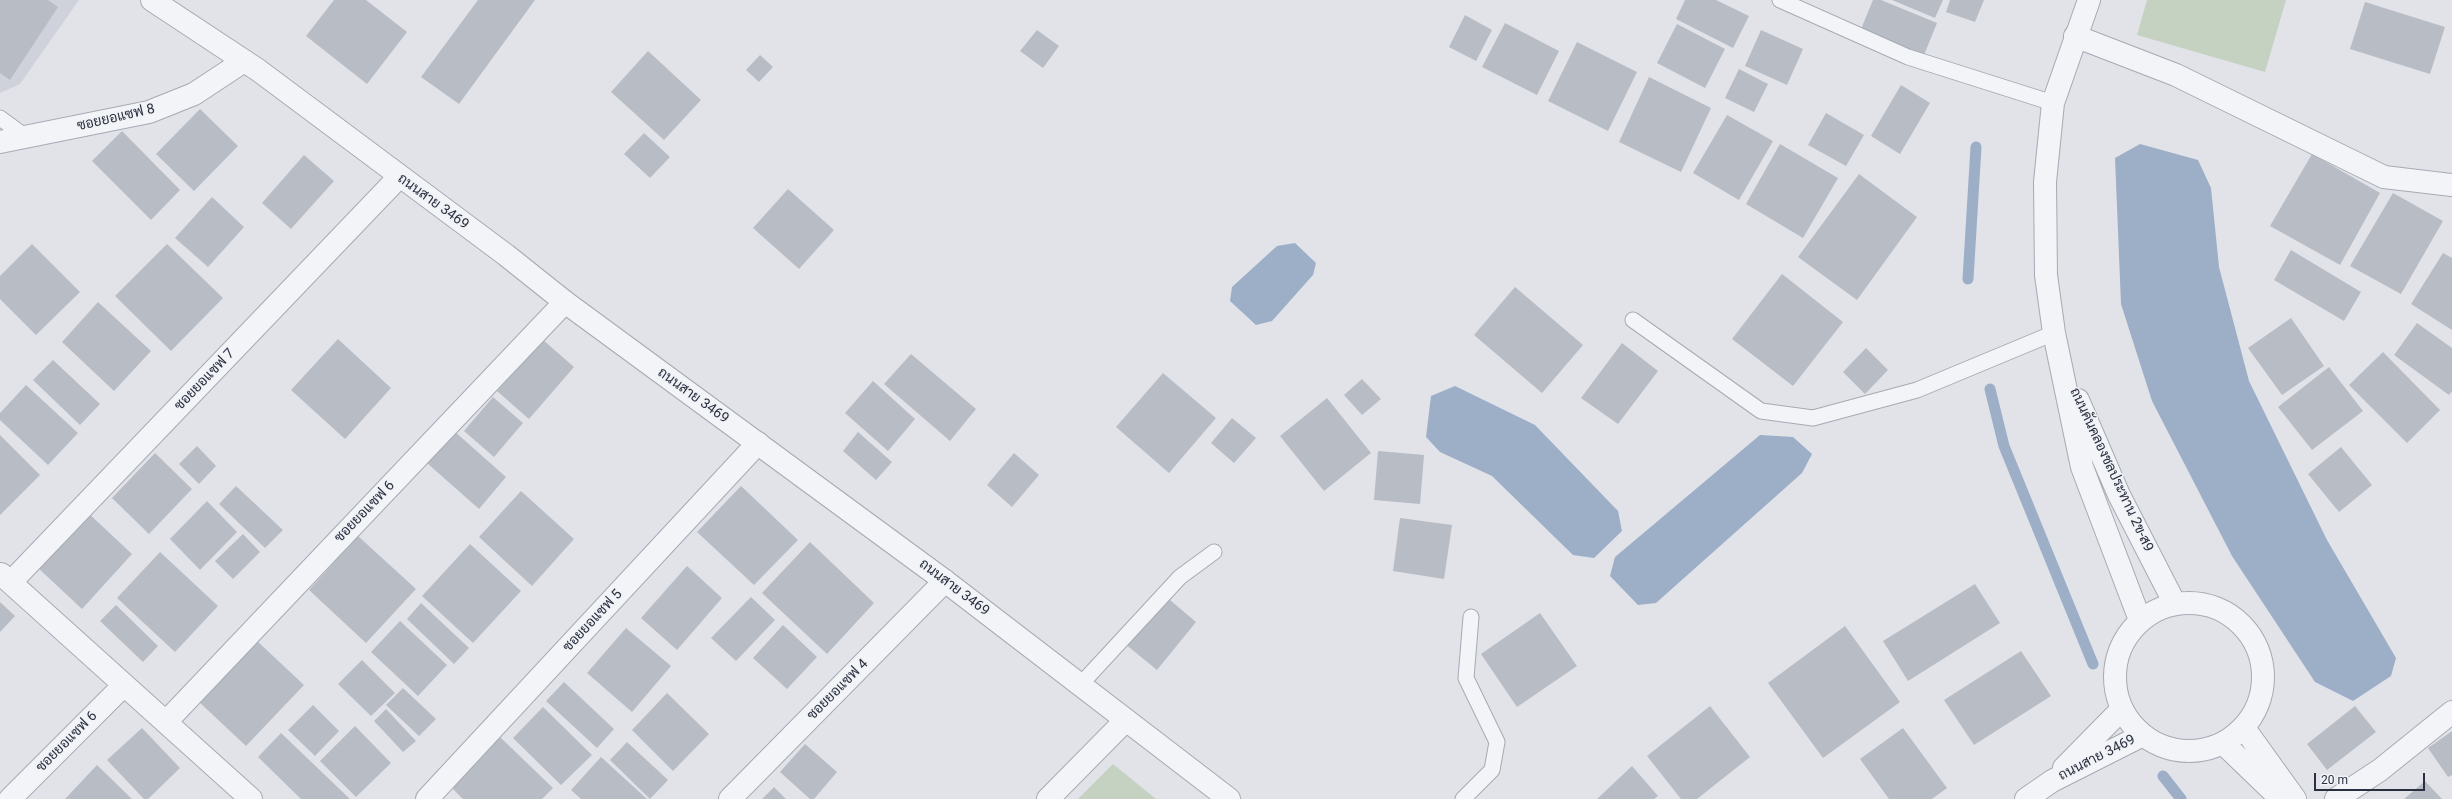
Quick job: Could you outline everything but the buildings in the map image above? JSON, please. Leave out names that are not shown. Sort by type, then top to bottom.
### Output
[{"type":"street","name":"ถนนสาย 3469","points":[[152,0],[244,61],[506,255],[565,302],[945,581],[1081,684],[1125,721],[1229,799]]},
{"type":"street","name":"ถนนคันคลองชลประทาน 2ข-ส9","points":[[2089,0],[2075,36],[2053,103],[2045,182],[2046,275],[2054,333],[2082,467],[2140,620]]},
{"type":"street","points":[[2075,36],[2176,75],[2384,177],[2452,185]]},
{"type":"street","name":"ซอยยอแซฟ 8","points":[[0,142],[149,112],[194,94],[244,61]]},
{"type":"street","name":"ซอยยอแซฟ 7","points":[[6,578],[399,177]]},
{"type":"street","name":"ซอยยอแซฟ 6","points":[[166,722],[565,302]]},
{"type":"street","name":"ถนนคันคลองชลประทาน 2ข-ส9","points":[[2059,356],[2119,495],[2175,604]]},
{"type":"street","name":"ซอยยอแซฟ 5","points":[[427,799],[758,443]]},
{"type":"street","points":[[6,578],[251,799]]},
{"type":"street","name":"ซอยยอแซฟ 4","points":[[730,799],[945,581]]},
{"type":"street","points":[[2195,603],[2207,606],[2231,616],[2246,629],[2257,645],[2263,664],[2264,683],[2260,703],[2244,728],[2224,744],[2203,751],[2183,752],[2164,748],[2132,726],[2122,709],[2116,691],[2115,671],[2118,653],[2127,635],[2140,620],[2157,610],[2175,604],[2195,603]]},
{"type":"street","name":"ซอยยอแซฟ 6","points":[[10,799],[124,685]]},
{"type":"street","name":"ถนนสาย 3469","points":[[2052,781],[2122,709]]},
{"type":"street","points":[[2336,799],[2380,770],[2452,712]]},
{"type":"street","points":[[1048,799],[1125,721]]},
{"type":"street","points":[[2244,728],[2295,799]]},
{"type":"street","name":"ถนนสาย 3469","points":[[2026,799],[2052,781],[2143,735]]},
{"type":"street","points":[[2224,744],[2281,799]]},
{"type":"lane","points":[[1780,0],[1908,57],[2053,103]]},
{"type":"lane","points":[[0,118],[26,136]]},
{"type":"lane","points":[[1633,320],[1761,411],[1813,418],[1917,390],[2054,333]]},
{"type":"lane","points":[[1081,684],[1180,577],[1214,552]]},
{"type":"lane","points":[[1463,799],[1492,770],[1497,742],[1466,678],[1470,617]]},
{"type":"shaded area","points":[[0,0],[79,0],[20,84],[0,93]]},
{"type":"green space","points":[[2147,0],[2286,0],[2265,72],[2137,35]]},
{"type":"green space","points":[[1113,764],[1156,799],[1078,799]]},
{"type":"water","points":[[2140,144],[2198,160],[2211,188],[2219,267],[2249,381],[2327,540],[2396,658],[2391,676],[2353,701],[2315,682],[2232,556],[2152,401],[2121,304],[2115,158]]},
{"type":"water","points":[[1295,243],[1316,263],[1313,275],[1272,321],[1256,325],[1230,301],[1232,287],[1277,246]]},
{"type":"water","points":[[1455,386],[1535,425],[1618,511],[1622,531],[1594,558],[1573,555],[1492,476],[1440,452],[1426,437],[1431,396]]},
{"type":"water","points":[[1760,435],[1793,437],[1812,454],[1802,473],[1656,603],[1638,605],[1610,576],[1615,557]]},
{"type":"waterway","points":[[1968,279],[1976,147]]},
{"type":"waterway","points":[[1990,389],[2004,446],[2093,664]]},
{"type":"waterway","points":[[2163,776],[2181,799]]}]
